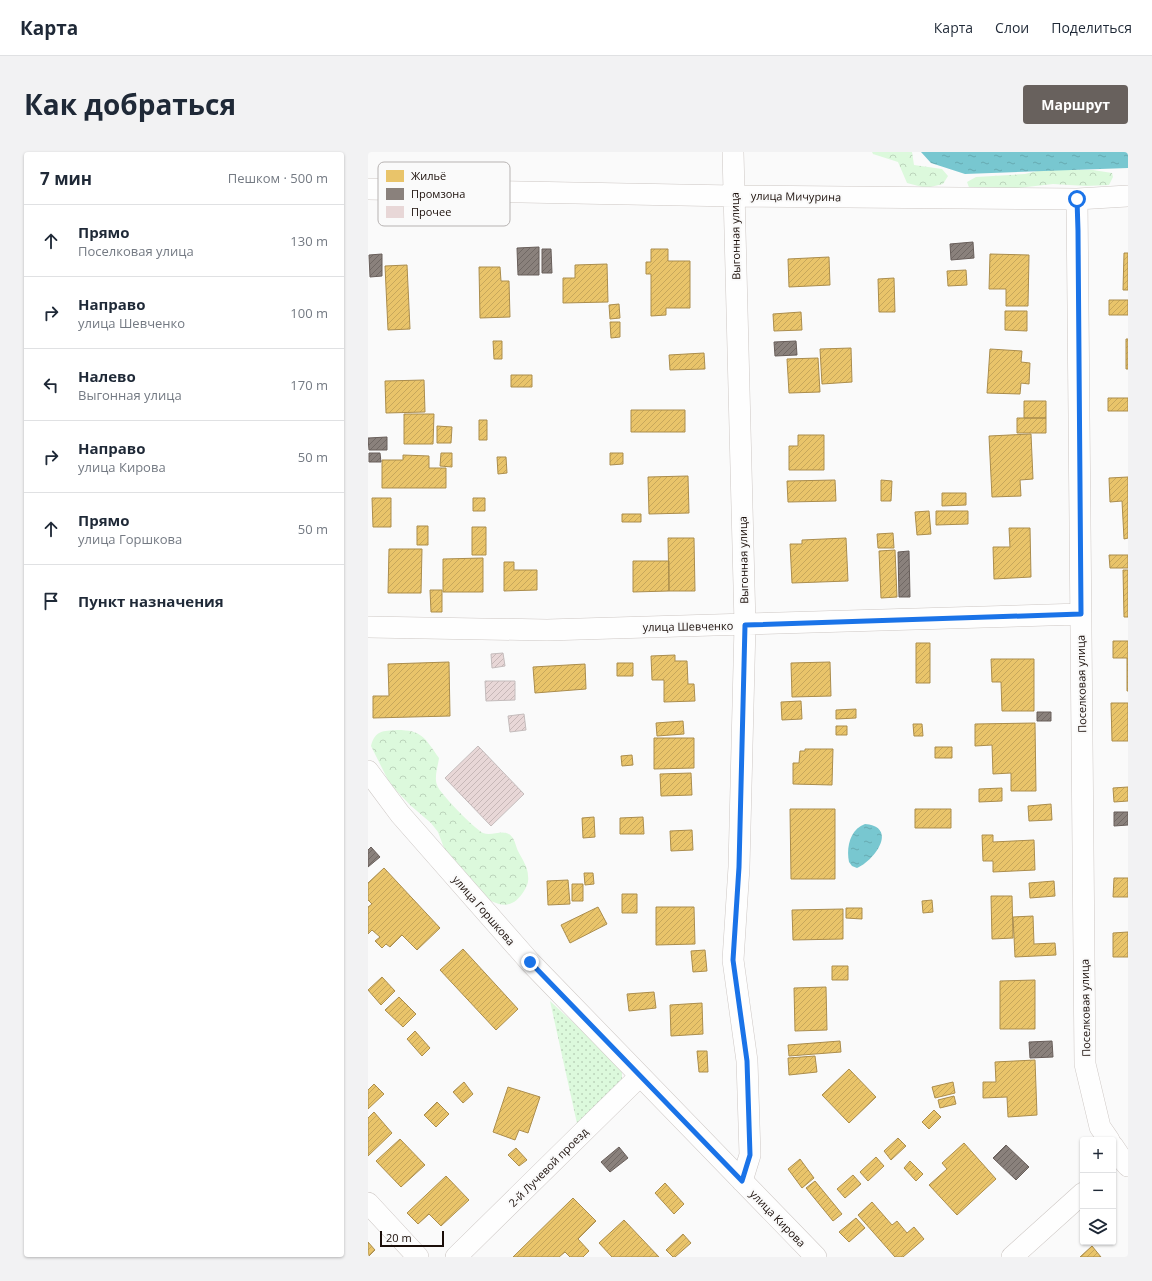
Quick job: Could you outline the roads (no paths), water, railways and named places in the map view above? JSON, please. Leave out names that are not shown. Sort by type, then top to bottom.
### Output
[{"type":"street","name":"Выгонная улица","points":[[733,152],[745,625],[739,859],[733,960],[748,1068],[750,1155],[742,1181]]},
{"type":"street","name":"улица Мичурина","points":[[368,189],[378,189]]},
{"type":"street","name":"улица Мичурина","points":[[510,192],[734,196],[1077,199],[1128,196]]},
{"type":"street","name":"Поселковая улица","points":[[1077,199],[1085,1064],[1100,1127],[1107,1137]]},
{"type":"street","name":"улица Шевченко","points":[[368,627],[547,630],[1081,614]]},
{"type":"street","name":"улица Горшкова","points":[[368,771],[400,814],[530,962],[640,1076]]},
{"type":"street","name":"улица Кирова","points":[[640,1076],[816,1257]]},
{"type":"street","name":"2-й Лучевой проезд","points":[[456,1257],[640,1076]]},
{"type":"street","points":[[1012,1257],[1080,1196]]},
{"type":"street","points":[[368,1203],[418,1257]]},
{"type":"water","points":[[921,152],[1128,152],[1128,168],[965,174],[931,163]]},
{"type":"water","points":[[865,824],[875,826],[880,831],[882,837],[876,852],[870,859],[857,868],[852,866],[849,862],[849,845],[850,840],[856,830]]}]
